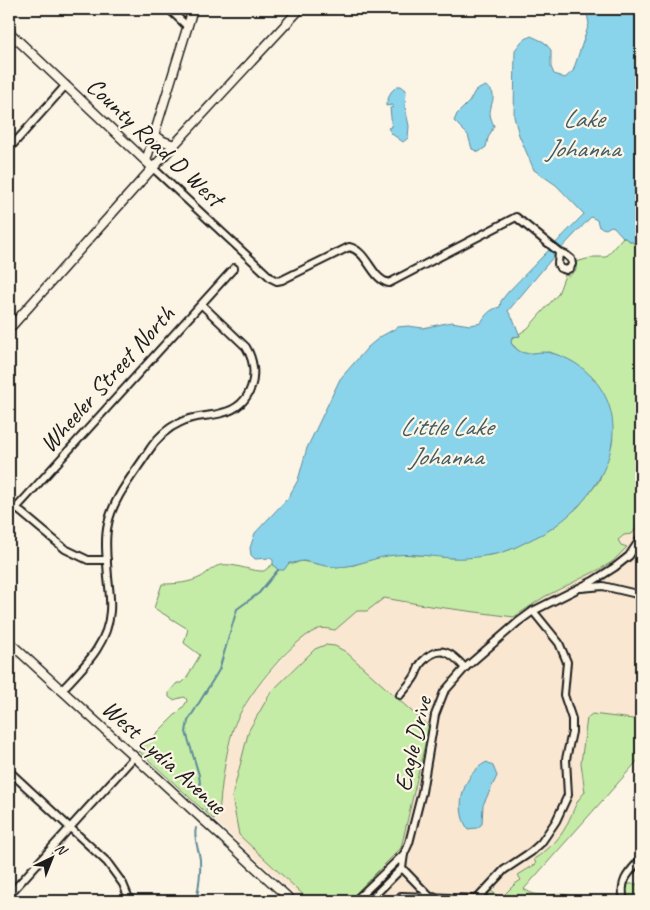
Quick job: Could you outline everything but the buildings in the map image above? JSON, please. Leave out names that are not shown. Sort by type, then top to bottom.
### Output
[{"type":"street","points":[[169,9],[188,27]]},
{"type":"street","points":[[146,161],[194,9]]},
{"type":"street","points":[[9,329],[153,168],[300,9]]},
{"type":"street","name":"County Road D West","points":[[9,32],[275,280],[282,280],[349,248],[358,251],[381,280],[388,283],[516,217],[559,252]]},
{"type":"street","points":[[9,148],[66,85]]},
{"type":"street","points":[[155,134],[163,141],[174,145]]},
{"type":"street","name":"Wheeler Street North","points":[[9,516],[234,268]]},
{"type":"street","points":[[62,690],[94,654],[105,633],[110,611],[106,536],[110,514],[119,496],[156,440],[165,432],[182,421],[193,417],[223,413],[231,410],[244,400],[252,385],[254,369],[251,354],[202,305]]},
{"type":"street","points":[[16,508],[64,549],[88,560],[107,560]]},
{"type":"street","name":"Eagle Drive","points":[[402,868],[404,854],[409,843],[422,792],[435,716],[444,692],[465,668],[533,611],[602,575],[630,556],[641,538]]},
{"type":"street","points":[[602,575],[603,586]]},
{"type":"street","name":"Eagle Drive","points":[[579,588],[603,586],[641,595]]},
{"type":"street","points":[[401,896],[477,899],[504,870],[541,843],[562,811],[568,795],[566,759],[572,732],[572,719],[564,695],[567,662],[559,643],[533,611]]},
{"type":"street","name":"West Lydia Avenue","points":[[9,642],[292,901]]},
{"type":"street","points":[[400,695],[412,680],[423,661],[434,654],[444,650],[453,654],[465,668]]},
{"type":"street","points":[[9,895],[134,757]]},
{"type":"street","points":[[9,771],[107,862],[123,884],[130,901]]},
{"type":"street","name":"Eagle Drive","points":[[356,901],[404,854]]},
{"type":"street","points":[[624,901],[622,892],[624,882],[629,872],[641,859]]},
{"type":"street","points":[[369,901],[402,868],[431,898]]},
{"type":"shaded area","points":[[641,521],[641,720],[589,715],[581,763],[585,792],[575,803],[569,821],[561,835],[544,853],[537,864],[518,875],[521,880],[501,898],[491,891],[482,901],[303,901],[213,819],[219,816],[223,773],[238,718],[256,690],[302,638],[317,629],[346,620],[357,611],[367,611],[384,598],[514,617],[544,597],[572,584],[626,547],[619,543],[619,539],[624,535],[632,534]]},
{"type":"green space","points":[[623,237],[641,247],[641,521],[632,534],[624,535],[618,540],[621,545],[627,547],[612,562],[544,597],[514,617],[384,598],[367,611],[357,611],[335,630],[325,628],[316,630],[305,637],[280,659],[256,689],[238,717],[233,729],[226,761],[219,816],[213,819],[139,751],[184,706],[187,701],[186,698],[173,700],[169,697],[169,692],[177,683],[182,683],[186,679],[200,655],[184,643],[188,629],[154,608],[162,584],[192,581],[221,565],[264,571],[273,564],[278,570],[289,563],[293,564],[301,561],[336,567],[354,565],[380,556],[398,554],[452,558],[491,555],[509,550],[551,529],[578,507],[599,481],[613,440],[595,379],[574,363],[550,352],[527,354],[520,352],[511,343],[512,337],[520,336],[519,334],[528,328],[558,294],[565,275],[569,276],[576,270],[576,262],[594,257],[606,257]]},
{"type":"green space","points":[[325,645],[335,646],[346,652],[429,727],[401,848],[348,901],[310,901],[239,835],[232,797],[249,730],[271,692],[315,649]]},
{"type":"green space","points":[[592,714],[641,720],[641,757],[524,889],[540,895],[568,895],[583,901],[482,901],[491,891],[501,898],[521,880],[518,875],[536,864],[534,859],[550,847],[563,832],[577,802],[585,792],[581,763],[587,718]]},
{"type":"green space","points":[[627,884],[641,884],[641,901],[628,901]]},
{"type":"water","name":"Little Lake Johanna","points":[[586,9],[641,9],[641,247],[623,237],[614,227],[611,226],[606,229],[599,227],[597,220],[591,217],[554,256],[508,311],[520,336],[512,337],[511,343],[520,352],[551,353],[577,364],[598,384],[607,400],[612,418],[613,436],[610,454],[594,487],[569,515],[550,530],[517,547],[496,554],[461,558],[396,555],[344,567],[302,561],[289,563],[284,570],[278,570],[270,558],[255,559],[251,555],[250,548],[255,533],[288,498],[298,480],[307,448],[340,379],[368,347],[380,337],[398,327],[423,328],[451,322],[470,325],[481,323],[488,313],[500,307],[501,301],[508,292],[584,214],[556,185],[534,170],[519,135],[514,117],[515,50],[522,41],[531,36],[544,42],[551,50],[551,67],[554,74],[565,78],[573,71],[589,24]]},
{"type":"water","points":[[397,86],[401,86],[406,90],[405,107],[409,126],[408,138],[403,142],[392,134],[388,128],[392,127],[390,108],[393,105],[386,106],[386,104],[391,92]]},
{"type":"water","points":[[485,86],[493,94],[490,113],[494,126],[486,147],[479,152],[472,149],[468,135],[454,121],[457,114],[469,102],[475,91]]},
{"type":"water","points":[[487,762],[493,766],[497,776],[483,805],[482,824],[477,828],[468,829],[461,811],[463,791],[472,774]]},
{"type":"waterway","points":[[207,810],[186,732],[188,721],[219,670],[237,609],[259,593],[278,570]]},
{"type":"waterway","points":[[196,828],[195,836],[200,865],[200,881],[196,901]]},
{"type":"water label","name":"Lake Johanna","points":[[583,133]]}]
